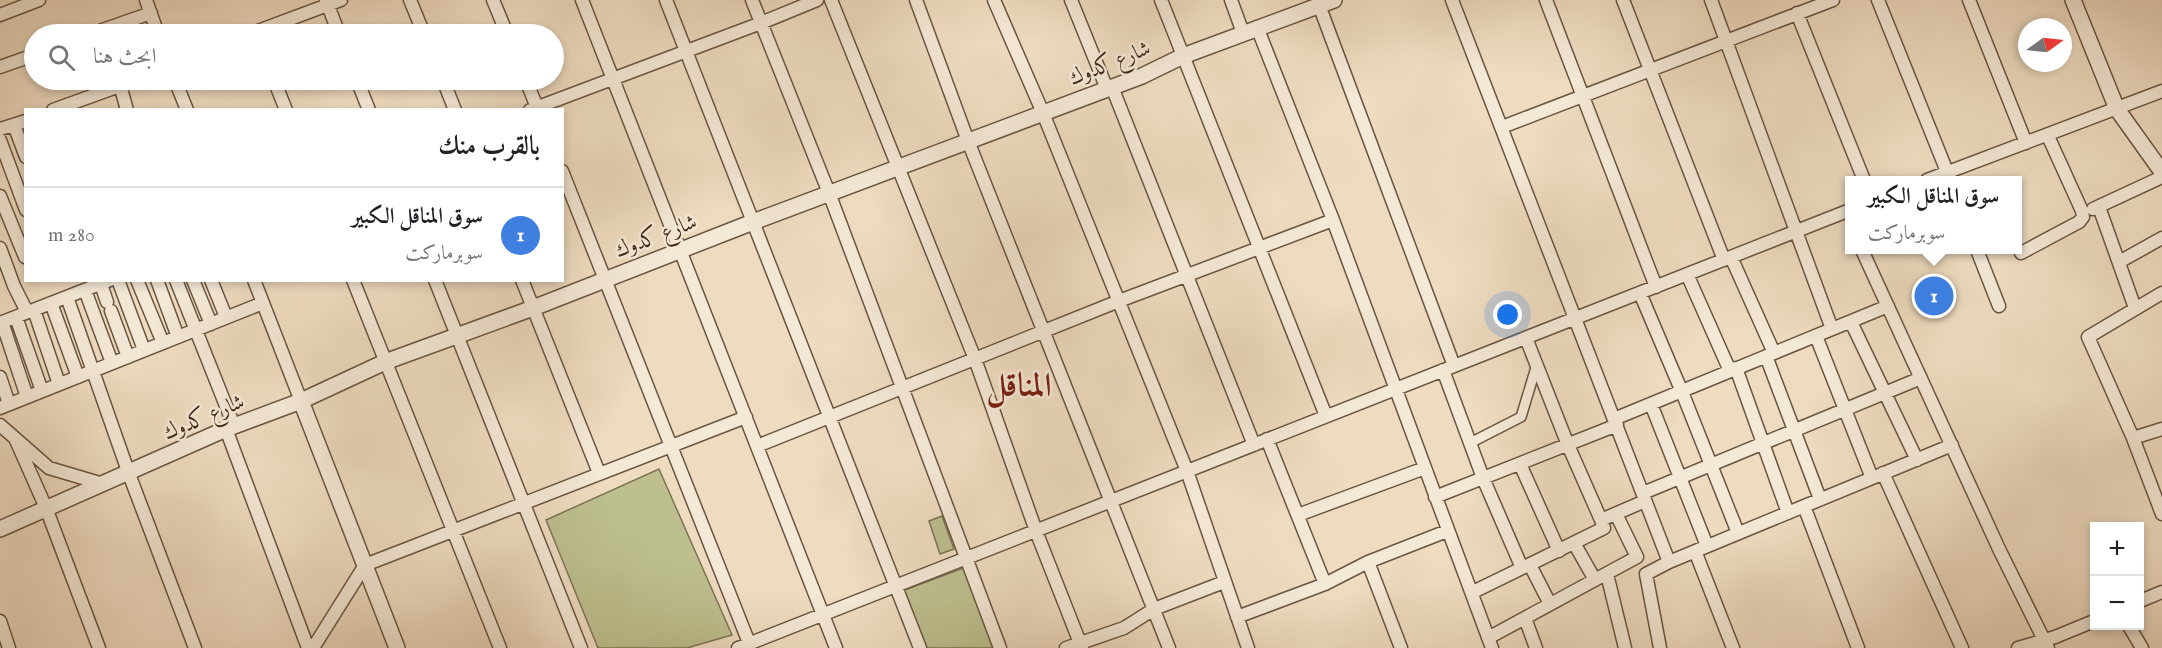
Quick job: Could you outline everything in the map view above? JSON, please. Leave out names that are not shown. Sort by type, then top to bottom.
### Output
[{"type":"street","points":[[0,15],[39,0]]},
{"type":"street","points":[[146,0],[155,24]]},
{"type":"street","points":[[277,24],[327,2],[341,0]]},
{"type":"street","points":[[410,0],[420,24]]},
{"type":"street","points":[[493,0],[503,24]]},
{"type":"street","points":[[582,0],[836,648]]},
{"type":"street","points":[[666,0],[920,648]]},
{"type":"street","points":[[752,0],[829,193],[1000,648]]},
{"type":"street","points":[[538,108],[817,0]]},
{"type":"street","points":[[831,0],[975,359],[1036,531],[1081,645]]},
{"type":"street","points":[[916,0],[968,141],[1169,648]]},
{"type":"street","points":[[994,0],[1043,113],[1187,471],[1248,648]]},
{"type":"street","points":[[1071,0],[1187,274],[1254,445]]},
{"type":"street","points":[[1161,0],[1326,416]]},
{"type":"street","points":[[1231,0],[1250,30],[1333,220],[1397,388],[1434,497],[1473,592],[1490,643],[1525,618],[1637,557],[1616,514]]},
{"type":"street","points":[[1452,0],[1669,562]]},
{"type":"street","points":[[1546,0],[1656,287]]},
{"type":"street","points":[[1623,0],[1650,71],[1770,355],[1794,431],[1820,500]]},
{"type":"street","points":[[1711,0],[1832,329]]},
{"type":"street","points":[[1502,127],[1833,0]]},
{"type":"street","points":[[1878,0],[1949,176]]},
{"type":"street","points":[[1969,0],[2026,143]]},
{"type":"street","points":[[2022,252],[2079,222],[2083,214],[2162,175],[2117,109],[2073,0]]},
{"type":"street","points":[[327,2],[335,24]]},
{"type":"street","points":[[1315,4],[1449,368],[1470,443],[1483,478],[1526,566],[1550,604]]},
{"type":"street","name":"شارع كدوك","points":[[0,529],[230,428],[301,401],[385,362],[1142,76],[1183,56],[1315,4]]},
{"type":"street","points":[[120,24],[151,13]]},
{"type":"street","points":[[1797,13],[1862,176]]},
{"type":"street","points":[[0,67],[24,59]]},
{"type":"street","points":[[56,108],[106,90]]},
{"type":"street","points":[[121,90],[126,108]]},
{"type":"street","points":[[179,90],[185,108]]},
{"type":"street","points":[[278,90],[285,108]]},
{"type":"street","points":[[361,90],[368,108]]},
{"type":"street","points":[[447,90],[454,108]]},
{"type":"street","points":[[529,90],[535,108]]},
{"type":"street","points":[[1951,176],[2026,143],[2162,92]]},
{"type":"street","points":[[0,129],[20,123],[24,146]]},
{"type":"street","points":[[2048,135],[2083,214]]},
{"type":"street","points":[[0,140],[22,189],[0,197],[24,255]]},
{"type":"street","points":[[564,176],[672,445],[746,646],[1687,274],[1797,231],[1845,216]]},
{"type":"street","points":[[2099,207],[2135,308]]},
{"type":"street","points":[[757,446],[1187,274],[1333,220]]},
{"type":"street","points":[[2118,262],[2162,238]]},
{"type":"street","points":[[0,248],[3,265],[58,384]]},
{"type":"street","points":[[1864,254],[1999,549],[2046,644]]},
{"type":"street","points":[[1979,254],[1999,306]]},
{"type":"street","points":[[3,265],[24,257]]},
{"type":"street","points":[[1687,274],[1733,370],[1788,513]]},
{"type":"street","points":[[27,397],[1,322],[105,282],[109,306],[128,357]]},
{"type":"street","points":[[119,282],[144,350]]},
{"type":"street","points":[[138,282],[163,343]]},
{"type":"street","points":[[158,282],[178,337]]},
{"type":"street","points":[[177,282],[308,648]]},
{"type":"street","points":[[194,282],[211,324]]},
{"type":"street","points":[[213,282],[226,317]]},
{"type":"street","points":[[255,282],[397,648]]},
{"type":"street","points":[[354,282],[500,648]]},
{"type":"street","points":[[436,282],[580,648]]},
{"type":"street","points":[[523,282],[599,473]]},
{"type":"street","points":[[85,290],[112,363]]},
{"type":"street","points":[[1640,293],[1738,533]]},
{"type":"street","points":[[2162,293],[2088,337],[2133,438],[2162,514]]},
{"type":"street","points":[[67,297],[129,474],[195,648]]},
{"type":"street","points":[[51,303],[78,377]]},
{"type":"street","points":[[0,377],[5,406],[263,303]]},
{"type":"street","points":[[1434,497],[1568,446],[1650,404],[1888,306]]},
{"type":"street","points":[[25,313],[42,391]]},
{"type":"street","points":[[1851,322],[1917,460]]},
{"type":"street","points":[[1816,336],[1845,410],[1962,648]]},
{"type":"street","points":[[1473,592],[1604,528],[1568,446],[1526,338]]},
{"type":"street","points":[[1470,443],[1521,417],[1537,364]]},
{"type":"street","points":[[1601,520],[1680,478],[1921,378]]},
{"type":"street","points":[[1650,404],[1680,478],[1733,648]]},
{"type":"street","points":[[313,648],[365,565],[746,417]]},
{"type":"street","points":[[0,425],[49,468],[103,483]]},
{"type":"street","points":[[2133,438],[2162,429]]},
{"type":"street","points":[[15,438],[46,508],[99,648]]},
{"type":"street","points":[[1267,440],[1325,584]]},
{"type":"street","points":[[1659,648],[1646,574],[1669,562],[1952,445]]},
{"type":"street","points":[[1520,464],[1558,551]]},
{"type":"street","points":[[1298,515],[1425,468]]},
{"type":"street","points":[[1804,506],[1858,648]]},
{"type":"street","points":[[1237,617],[1325,584],[1368,562],[1447,531]]},
{"type":"street","points":[[1574,543],[1595,580]]},
{"type":"street","points":[[1368,562],[1401,648]]},
{"type":"street","points":[[1607,574],[1625,648]]},
{"type":"street","points":[[1066,648],[1081,645],[1124,628],[1154,609],[1224,582]]},
{"type":"street","points":[[2144,600],[2162,592]]},
{"type":"street","points":[[1525,618],[1536,648]]},
{"type":"street","points":[[0,621],[3,637],[9,648]]},
{"type":"street","points":[[2018,648],[2046,644],[2090,623]]},
{"type":"street","points":[[2131,630],[2142,648]]},
{"type":"green space","points":[[659,469],[732,635],[687,648],[598,648],[546,520]]},
{"type":"green space","points":[[942,516],[954,549],[940,554],[929,521]]},
{"type":"green space","points":[[966,567],[993,648],[923,648],[902,591]]},
{"type":"place","name":"سوق المناقل الكبير","points":[[1934,296]]},
{"type":"district","name":"المناقل","points":[[1019,387]]}]
